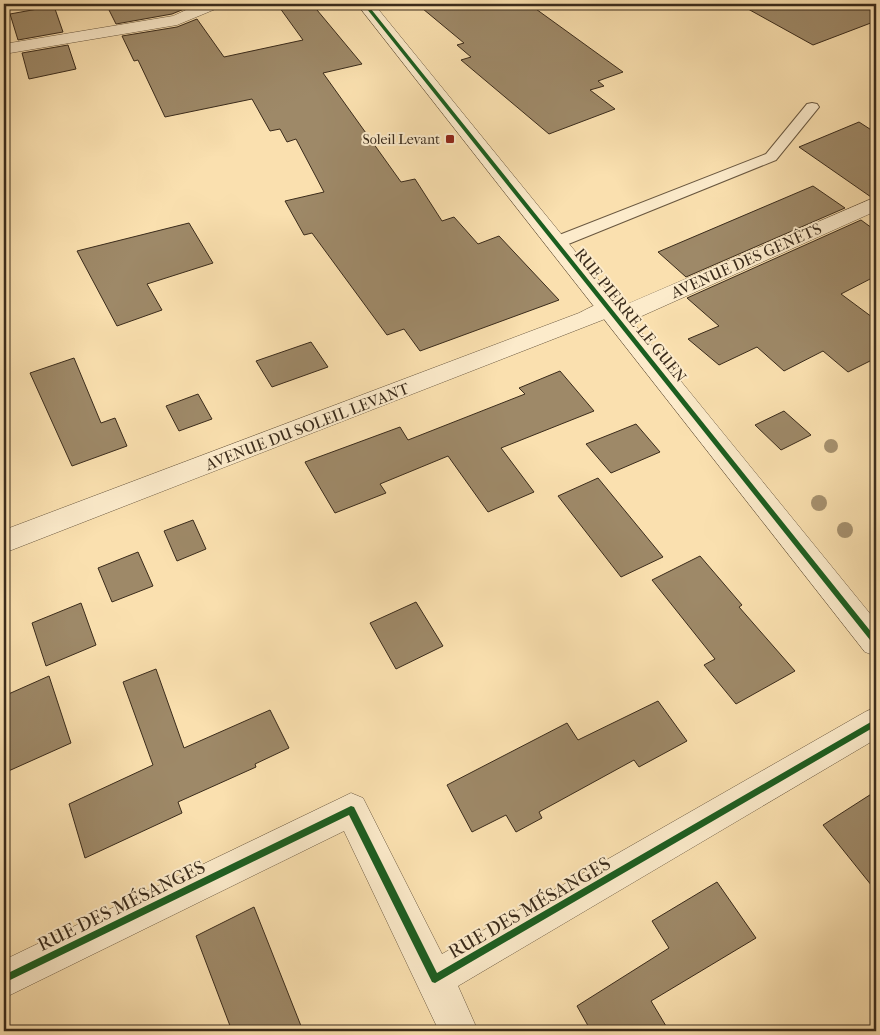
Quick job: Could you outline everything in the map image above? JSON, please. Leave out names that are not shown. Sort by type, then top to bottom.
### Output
[{"type":"street","points":[[4,49],[177,20],[212,4]]},
{"type":"street","name":"RUE PIERRE LE GUEN","points":[[365,4],[876,643]]},
{"type":"street","name":"AVENUE DES GENÊTS","points":[[613,313],[876,202]]},
{"type":"street","name":"AVENUE DU SOLEIL LEVANT","points":[[4,542],[586,319],[613,313]]},
{"type":"street","name":"RUE DES MÉSANGES","points":[[4,979],[351,810],[435,979],[876,722]]},
{"type":"street","points":[[435,979],[459,1031]]},
{"type":"lane","points":[[555,242],[771,157],[812,107]]},
{"type":"building","points":[[106,4],[187,4],[189,7],[172,14],[116,24]]},
{"type":"building","points":[[277,4],[312,4],[362,64],[323,73],[401,182],[415,179],[442,221],[454,217],[478,244],[499,236],[559,300],[420,351],[404,329],[387,335],[312,233],[304,235],[285,201],[324,192],[296,139],[287,142],[280,129],[270,131],[252,99],[165,117],[138,60],[134,61],[122,36],[177,27],[197,19],[224,57],[303,40]]},
{"type":"building","points":[[417,4],[529,4],[623,72],[598,81],[604,86],[590,90],[615,109],[549,134],[461,60],[471,57],[457,45],[464,43]]},
{"type":"building","points":[[739,4],[876,4],[876,21],[813,45]]},
{"type":"building","points":[[54,6],[63,32],[18,40],[10,14]]},
{"type":"building","points":[[68,45],[76,69],[29,79],[22,53]]},
{"type":"building","points":[[859,122],[876,133],[876,195],[871,197],[799,147]]},
{"type":"building","points":[[813,186],[845,208],[686,277],[658,252]]},
{"type":"building","points":[[861,220],[876,231],[876,276],[841,294],[876,320],[876,358],[848,372],[823,351],[784,371],[757,347],[719,365],[688,339],[719,326],[687,298]]},
{"type":"building","points":[[189,223],[213,263],[147,284],[162,310],[117,326],[77,251]]},
{"type":"building","points":[[311,342],[328,367],[272,387],[256,361]]},
{"type":"building","points":[[74,358],[101,423],[115,418],[127,446],[72,466],[30,373]]},
{"type":"building","points":[[560,371],[594,411],[501,448],[534,492],[488,512],[448,456],[380,484],[386,493],[335,513],[305,462],[400,427],[408,440],[525,394],[519,388]]},
{"type":"building","points":[[198,394],[212,419],[179,431],[166,406]]},
{"type":"building","points":[[784,411],[811,435],[781,450],[755,425]]},
{"type":"building","points":[[636,424],[660,452],[611,473],[586,444]]},
{"type":"building","points":[[598,478],[663,557],[621,577],[558,496]]},
{"type":"building","points":[[193,520],[206,549],[177,561],[164,531]]},
{"type":"building","points":[[138,552],[153,586],[112,602],[98,568]]},
{"type":"building","points":[[700,556],[742,605],[739,607],[795,671],[736,704],[704,665],[715,659],[652,580]]},
{"type":"building","points":[[416,602],[443,646],[396,669],[370,623]]},
{"type":"building","points":[[81,603],[96,645],[46,666],[32,623]]},
{"type":"building","points":[[156,669],[184,748],[270,710],[289,748],[255,764],[256,767],[178,802],[182,813],[85,858],[69,804],[153,765],[123,682]]},
{"type":"building","points":[[49,676],[71,743],[4,773],[4,696]]},
{"type":"building","points":[[658,701],[687,741],[639,767],[634,760],[539,812],[542,818],[516,832],[506,815],[472,832],[447,785],[567,723],[578,740]]},
{"type":"building","points":[[876,791],[876,891],[823,825]]},
{"type":"building","points":[[717,882],[756,938],[651,1001],[669,1031],[591,1031],[577,1006],[669,948],[652,921]]},
{"type":"building","points":[[254,907],[303,1031],[232,1031],[196,936]]},
{"type":"cycle path","points":[[365,4],[876,643]]},
{"type":"cycle path","points":[[4,979],[351,810],[435,979],[876,722]]},
{"type":"place","name":"Soleil Levant","points":[[450,139]]}]
